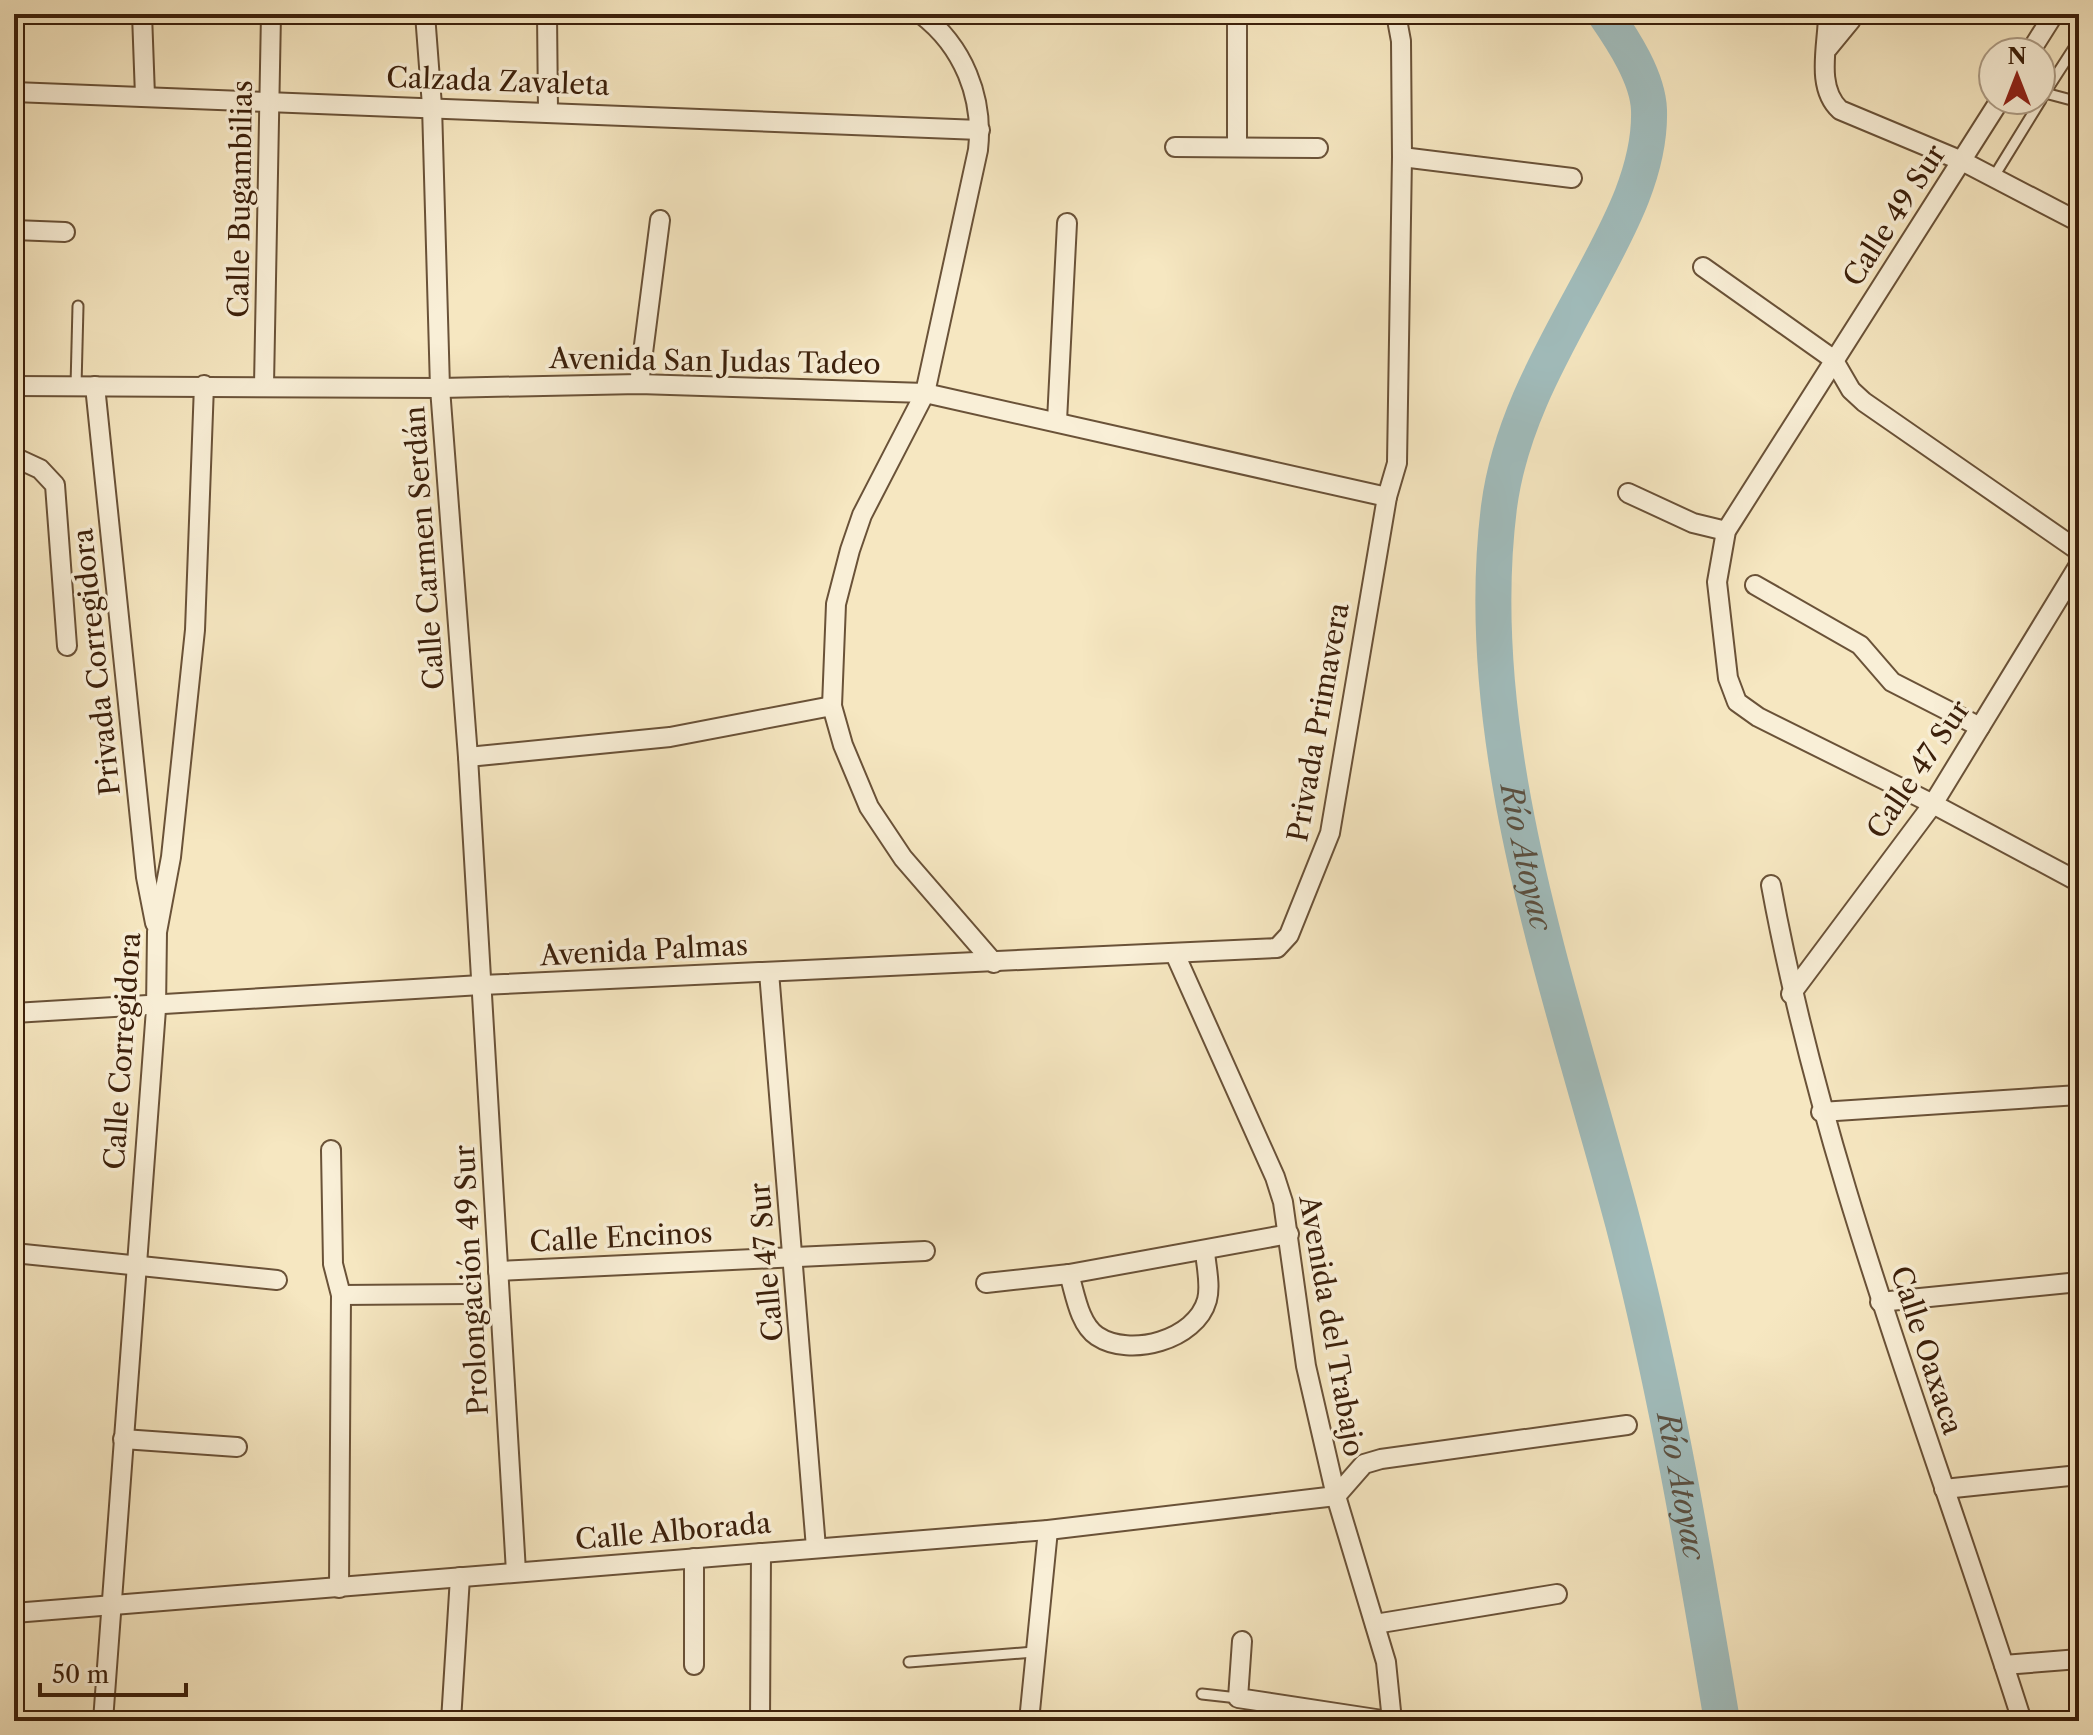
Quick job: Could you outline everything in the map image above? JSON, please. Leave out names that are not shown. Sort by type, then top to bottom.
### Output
[{"type":"street","points":[[142,14],[145,96]]},
{"type":"street","name":"Calle Bugambilias","points":[[264,385],[271,14]]},
{"type":"street","name":"Calle Carmen Serdán","points":[[425,14],[432,106],[440,388],[468,757],[481,985]]},
{"type":"street","points":[[547,14],[548,111]]},
{"type":"street","points":[[921,14],[941,31],[958,55],[977,99],[980,130],[925,393],[862,515],[836,604],[832,706],[843,745],[869,807],[903,858],[994,963]]},
{"type":"street","points":[[1237,14],[1237,147]]},
{"type":"street","name":"Privada Primavera","points":[[1277,948],[1289,935],[1330,833],[1390,489],[1402,157],[1401,41],[1396,14]]},
{"type":"street","points":[[1828,14],[1825,86],[1829,100],[1840,110],[1962,161],[2079,222]]},
{"type":"street","points":[[1828,48],[1851,20],[1852,14]]},
{"type":"street","points":[[2040,36],[2054,14]]},
{"type":"street","name":"Calzada Zavaleta","points":[[14,92],[432,106],[980,130]]},
{"type":"street","name":"Calle 49 Sur","points":[[1726,531],[1990,116]]},
{"type":"street","points":[[1175,147],[1318,148]]},
{"type":"street","points":[[1402,157],[1572,178]]},
{"type":"street","points":[[639,384],[660,220]]},
{"type":"street","points":[[1057,421],[1067,223]]},
{"type":"street","points":[[14,230],[65,232]]},
{"type":"street","points":[[1703,267],[1833,359],[1851,390],[1864,402],[2079,551]]},
{"type":"street","name":"Avenida San Judas Tadeo","points":[[14,386],[440,388],[639,384],[925,393],[1390,489]]},
{"type":"street","name":"Calle Corregidora","points":[[103,1721],[156,1003],[157,932],[171,857],[195,630],[204,385]]},
{"type":"street","name":"Privada Corregidora","points":[[85,386],[146,877],[157,932]]},
{"type":"street","points":[[14,457],[40,469],[55,485],[67,646]]},
{"type":"street","points":[[1628,493],[1693,523],[1726,531],[1717,582],[1728,678],[1737,702],[1758,717],[1933,804],[2079,882]]},
{"type":"street","name":"Calle 47 Sur","points":[[1791,994],[1933,804],[2079,565]]},
{"type":"street","points":[[1755,585],[1860,645],[1892,682],[1980,727]]},
{"type":"street","points":[[468,757],[670,737],[832,706]]},
{"type":"street","name":"Calle Oaxaca","points":[[1771,885],[1791,994],[1821,1112],[1880,1302],[2022,1721]]},
{"type":"street","name":"Avenida Palmas","points":[[14,1013],[481,985],[1277,948]]},
{"type":"street","name":"Avenida del Trabajo","points":[[1175,954],[1275,1177],[1289,1234],[1306,1366],[1336,1496],[1386,1662],[1390,1721]]},
{"type":"street","name":"Calle 47 Sur","points":[[769,972],[816,1548]]},
{"type":"street","name":"Prolongación 49 Sur","points":[[481,985],[516,1572]]},
{"type":"street","points":[[1821,1112],[2079,1095]]},
{"type":"street","points":[[331,1150],[333,1264],[341,1295],[339,1588]]},
{"type":"street","points":[[986,1283],[1069,1274],[1289,1234]]},
{"type":"street","name":"Calle Encinos","points":[[498,1271],[925,1251]]},
{"type":"street","points":[[1069,1274],[1084,1320],[1096,1335],[1120,1344],[1146,1343],[1176,1337],[1200,1316],[1208,1298],[1205,1251]]},
{"type":"street","points":[[14,1253],[277,1280]]},
{"type":"street","points":[[1880,1302],[2079,1282]]},
{"type":"street","points":[[341,1295],[469,1294]]},
{"type":"street","points":[[1336,1496],[1364,1464],[1381,1459],[1627,1425]]},
{"type":"street","points":[[123,1439],[237,1447]]},
{"type":"street","points":[[1944,1489],[2079,1475]]},
{"type":"street","name":"Calle Alborada","points":[[14,1613],[1048,1530],[1336,1496]]},
{"type":"street","points":[[1029,1721],[1048,1530]]},
{"type":"street","points":[[760,1721],[761,1553]]},
{"type":"street","points":[[694,1558],[694,1665]]},
{"type":"street","points":[[451,1721],[460,1577]]},
{"type":"street","points":[[1375,1624],[1557,1594]]},
{"type":"street","points":[[1242,1641],[1238,1698],[1390,1721]]},
{"type":"street","points":[[2004,1665],[2079,1659]]},
{"type":"lane","points":[[2057,74],[2079,40]]},
{"type":"lane","points":[[2057,99],[2079,102]]},
{"type":"lane","points":[[1993,178],[2031,116]]},
{"type":"lane","points":[[78,306],[85,386]]},
{"type":"lane","points":[[909,1662],[1034,1652]]},
{"type":"lane","points":[[1202,1694],[1238,1698]]},
{"type":"waterway","name":"Río Atoyac","points":[[1605,14],[1627,47],[1644,85],[1649,110],[1648,134],[1644,158],[1628,205],[1543,370],[1511,450],[1499,507],[1493,596],[1497,687],[1509,778],[1527,869],[1623,1223],[1653,1347],[1690,1533],[1722,1721]]}]
